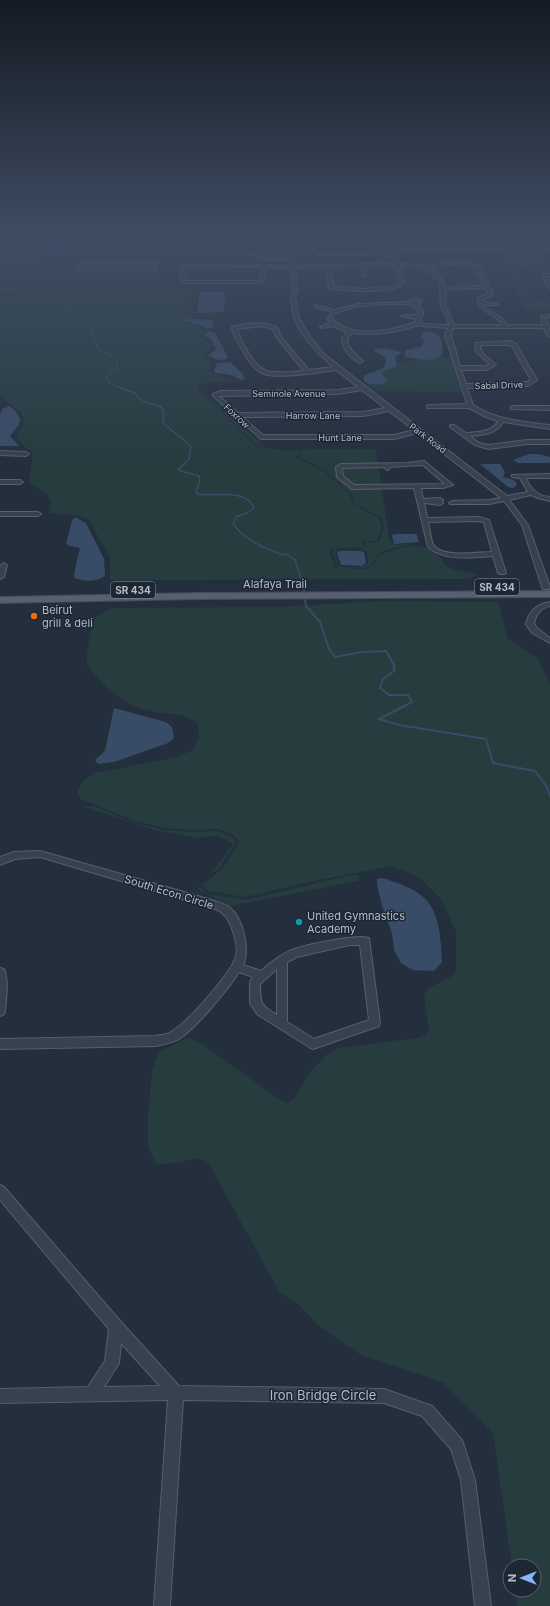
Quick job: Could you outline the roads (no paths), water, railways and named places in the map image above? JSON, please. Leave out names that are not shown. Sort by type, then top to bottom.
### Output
[{"type":"main road","name":"Alafaya Trail","points":[[332,592],[394,588],[549,590]]},
{"type":"main road","points":[[380,595],[394,588]]},
{"type":"main road","name":"Alafaya Trail","points":[[0,592],[214,589],[265,592],[332,592],[380,595],[480,595],[549,590]]},
{"type":"main road","points":[[198,596],[211,593],[214,589]]},
{"type":"main road","points":[[0,596],[26,596],[50,592]]},
{"type":"main road","name":"Alafaya Trail","points":[[0,600],[198,596],[265,592]]},
{"type":"street","name":"Park Road","points":[[296,313],[297,319],[305,334],[322,355],[362,388],[503,497],[525,525],[549,590]]},
{"type":"street","points":[[332,313],[329,316],[333,324]]},
{"type":"street","points":[[322,327],[333,324],[351,331],[381,331],[408,327],[419,319],[421,313]]},
{"type":"street","points":[[448,313],[452,321],[452,327],[448,331],[448,335],[470,406]]},
{"type":"street","points":[[492,313],[502,318],[505,326]]},
{"type":"street","points":[[550,316],[543,317],[545,326],[550,335]]},
{"type":"street","points":[[419,319],[428,326],[545,326]]},
{"type":"street","points":[[308,372],[279,337],[275,328],[270,326],[241,326],[234,328],[247,352],[259,368],[264,372],[308,372],[337,368]]},
{"type":"street","points":[[376,326],[387,336]]},
{"type":"street","points":[[351,331],[344,340],[346,349],[360,362]]},
{"type":"street","name":"Sabal Drive","points":[[458,368],[486,368],[493,365],[479,355],[477,344],[510,343],[514,346],[519,358],[525,364],[534,380],[528,384],[463,386]]},
{"type":"street","name":"Seminole Avenue","points":[[215,394],[338,392],[362,388]]},
{"type":"street","name":"Foxrow","points":[[215,394],[215,396],[261,437]]},
{"type":"street","points":[[429,407],[470,406],[486,416],[501,420],[550,427]]},
{"type":"street","points":[[512,408],[550,408]]},
{"type":"street","name":"Harrow Lane","points":[[236,415],[363,414],[390,409]]},
{"type":"street","points":[[466,435],[494,429],[498,427],[501,420]]},
{"type":"street","points":[[452,426],[477,444],[488,447],[527,442],[550,442]]},
{"type":"street","name":"Hunt Lane","points":[[261,437],[394,437],[419,431]]},
{"type":"street","points":[[0,453],[26,454]]},
{"type":"street","points":[[424,462],[450,485],[417,486],[352,487],[340,477],[339,467],[387,467],[424,462]]},
{"type":"street","points":[[514,476],[550,476]]},
{"type":"street","points":[[522,476],[530,491],[539,497],[550,499]]},
{"type":"street","points":[[0,482],[20,482]]},
{"type":"street","points":[[417,486],[430,546],[436,552],[447,555],[496,554]]},
{"type":"street","points":[[421,502],[440,501],[445,505],[451,501],[489,502],[503,497],[530,491]]},
{"type":"street","points":[[0,514],[38,514]]},
{"type":"street","points":[[424,520],[479,519],[486,521],[502,573]]},
{"type":"street","points":[[0,577],[4,565]]},
{"type":"street","points":[[550,604],[547,604],[532,614],[530,624],[535,631],[550,641]]},
{"type":"street","name":"South Econ Circle","points":[[0,860],[14,856],[40,854],[212,904],[226,911],[234,919],[241,944],[242,956],[238,967]]},
{"type":"street","points":[[349,941],[365,941],[375,1023],[313,1044],[261,1011],[255,1003],[255,982],[262,976],[282,960],[295,953],[349,941]]},
{"type":"street","points":[[282,960],[282,1025]]},
{"type":"street","points":[[0,1044],[156,1041],[175,1036],[190,1023],[238,967],[262,976]]},
{"type":"street","points":[[0,972],[0,1011]]},
{"type":"street","points":[[0,1191],[116,1327],[176,1393],[162,1606]]},
{"type":"street","points":[[92,1394],[112,1363],[116,1327]]},
{"type":"street","name":"Iron Bridge Circle","points":[[0,1396],[176,1393],[384,1396],[427,1411],[457,1446],[468,1480],[483,1606]]},
{"type":"water","points":[[179,320],[212,320],[214,327],[207,329],[201,325]]},
{"type":"water","points":[[210,331],[215,333],[228,357],[227,359],[217,360],[208,355],[217,349],[213,345],[213,341],[204,335]]},
{"type":"water","points":[[429,331],[437,334],[441,340],[442,355],[429,360],[406,357],[404,353],[407,350],[421,347],[424,341],[421,337],[423,333]]},
{"type":"water","points":[[383,348],[402,352],[395,357],[397,364],[395,367],[381,372],[388,380],[384,384],[366,383],[363,379],[365,375],[384,368],[386,360],[385,357],[374,351],[376,349]]},
{"type":"water","points":[[230,362],[242,373],[245,379],[241,380],[231,375],[216,373],[214,371],[217,363]]},
{"type":"water","points":[[9,406],[15,410],[20,419],[19,425],[10,436],[19,446],[0,446],[0,416],[2,409]]},
{"type":"water","points":[[529,454],[538,454],[550,457],[550,463],[518,463],[513,460]]},
{"type":"water","points":[[480,464],[500,464],[505,472],[503,477],[514,480],[517,484],[512,488],[508,487]]},
{"type":"water","points":[[75,517],[86,523],[104,559],[105,576],[101,578],[90,581],[75,578],[74,574],[80,548],[66,544],[72,521]]},
{"type":"water","points":[[392,535],[417,535],[419,542],[394,544]]},
{"type":"water","points":[[339,551],[364,552],[366,563],[362,566],[341,565],[337,553]]},
{"type":"water","points":[[114,708],[166,722],[172,727],[174,738],[168,743],[114,762],[98,764],[95,760],[105,751]]},
{"type":"water","points":[[383,878],[414,891],[429,903],[433,910],[438,927],[442,962],[434,971],[413,970],[401,963],[394,950],[392,933],[383,909],[377,885],[377,879]]},
{"type":"waterway","points":[[72,313],[90,328],[98,349],[113,357],[117,361],[118,365],[107,377],[109,383],[120,388]]},
{"type":"waterway","points":[[118,387],[135,393],[143,402],[160,406],[164,411],[163,423],[191,446],[189,459],[178,470],[199,476],[200,480],[196,491],[198,494],[237,496],[250,502],[254,508],[247,513],[236,517],[233,524],[244,535],[256,543],[269,550],[283,555],[286,554],[295,560],[303,584]]},
{"type":"waterway","points":[[303,583],[306,606],[320,622],[329,649],[335,657],[362,652],[386,651],[394,665],[394,671],[383,679],[380,688],[389,695],[408,695],[412,702],[379,719],[399,725],[486,739],[493,763],[535,771],[547,787],[550,796]]},
{"type":"place","name":"Beirut grill & deli","points":[[34,616]]},
{"type":"place","name":"United Gymnastics Academy","points":[[299,922]]}]
